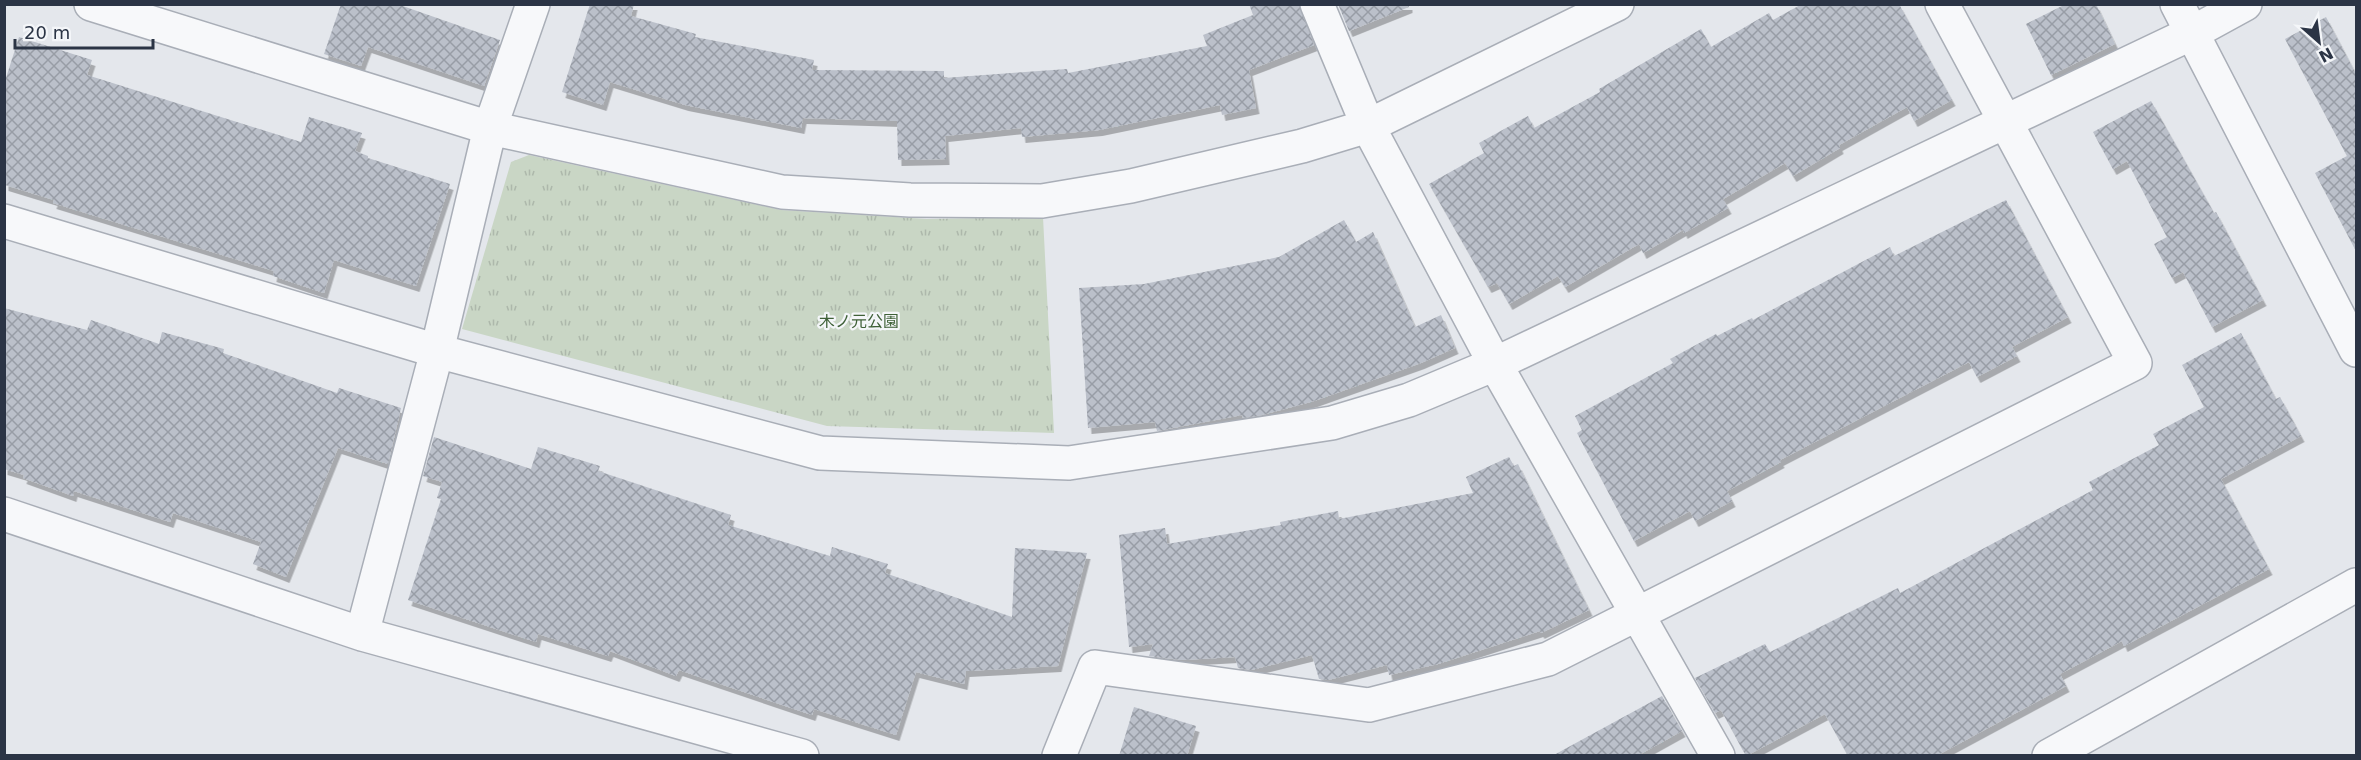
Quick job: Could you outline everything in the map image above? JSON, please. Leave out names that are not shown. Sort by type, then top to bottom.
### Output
[{"type":"street","points":[[91,4],[490,128],[782,192],[910,200],[1042,201],[1131,186],[1279,152],[1368,126],[1617,4]]},
{"type":"street","points":[[362,634],[437,351],[490,128],[533,4]]},
{"type":"street","points":[[1317,4],[1368,126],[1495,364],[1718,756]]},
{"type":"street","points":[[1059,756],[1095,667],[1369,705],[1548,659],[2135,363],[1942,4]]},
{"type":"street","points":[[4,220],[437,351],[820,453],[1069,463],[1332,423],[1409,400],[1495,364],[2004,120],[2184,19],[2245,4]]},
{"type":"street","points":[[2184,19],[2356,350]]},
{"type":"street","points":[[4,514],[362,634],[802,756]]},
{"type":"street","points":[[2049,756],[2356,585]]},
{"type":"green space","name":"木ノ元公園","points":[[529,155],[781,210],[927,219],[1043,217],[1054,433],[827,426],[462,329],[511,162]]},
{"type":"building","points":[[341,4],[397,4],[500,40],[484,86],[368,47],[361,66],[324,54]]},
{"type":"building","points":[[590,4],[634,4],[631,16],[696,34],[695,37],[814,60],[812,70],[944,71],[944,78],[1067,69],[1068,73],[1207,46],[1203,35],[1253,15],[1249,4],[1299,4],[1314,45],[1249,70],[1256,108],[1222,115],[1220,105],[1099,130],[1022,137],[1021,128],[945,136],[946,159],[898,160],[897,121],[803,118],[801,128],[685,105],[610,82],[603,105],[562,92]]},
{"type":"building","points":[[1338,4],[1409,4],[1409,7],[1349,31]]},
{"type":"building","points":[[1802,4],[1899,4],[1952,100],[1914,121],[1907,107],[1839,145],[1840,148],[1793,176],[1785,163],[1723,199],[1728,208],[1684,233],[1683,230],[1643,253],[1639,244],[1565,287],[1558,276],[1509,304],[1497,283],[1488,287],[1429,184],[1484,153],[1479,143],[1528,116],[1534,128],[1600,92],[1599,89],[1701,29],[1711,47],[1769,13],[1773,20]]},
{"type":"building","points":[[2066,4],[2096,4],[2115,44],[2051,75],[2026,24]]},
{"type":"building","points":[[2326,17],[2356,74],[2356,251],[2315,173],[2347,156],[2285,39]]},
{"type":"building","points":[[19,37],[92,60],[87,75],[301,142],[309,117],[362,133],[355,151],[368,158],[450,184],[416,286],[334,260],[324,293],[273,276],[274,271],[53,203],[54,200],[5,185],[5,81]]},
{"type":"building","points":[[2151,101],[2214,213],[2216,212],[2263,300],[2212,327],[2183,272],[2172,278],[2154,244],[2167,237],[2127,161],[2113,169],[2093,132]]},
{"type":"building","points":[[2006,200],[2068,317],[2012,347],[2017,356],[1977,377],[1969,362],[1780,460],[1781,462],[1727,491],[1732,501],[1695,521],[1690,511],[1634,541],[1577,433],[1582,430],[1575,416],[1673,363],[1670,359],[1716,334],[1717,336],[1752,318],[1753,320],[1890,247],[1894,256]]},
{"type":"building","points":[[1344,220],[1356,242],[1373,232],[1415,327],[1441,315],[1455,348],[1421,363],[1314,401],[1262,415],[1243,418],[1242,415],[1157,431],[1155,422],[1088,428],[1079,288],[1144,284],[1279,257]]},
{"type":"building","points":[[4,308],[87,330],[91,320],[159,344],[162,332],[224,349],[223,353],[337,393],[339,388],[401,408],[388,464],[338,448],[286,577],[253,564],[261,542],[173,513],[170,522],[74,491],[73,496],[23,478],[24,475],[4,469]]},
{"type":"building","points":[[2241,333],[2276,399],[2280,397],[2301,436],[2221,479],[2269,569],[2124,646],[2122,641],[2060,674],[2066,686],[1936,756],[1848,756],[1825,714],[1746,756],[1721,710],[1715,713],[1695,678],[1765,644],[1770,652],[1898,588],[1900,593],[2093,490],[2089,482],[2159,445],[2153,434],[2204,407],[2182,365]]},
{"type":"building","points":[[434,437],[531,469],[538,447],[600,466],[598,471],[731,515],[728,525],[830,556],[832,547],[888,564],[885,573],[1012,617],[1015,548],[1087,553],[1058,666],[966,671],[964,684],[916,672],[896,735],[814,709],[812,715],[679,670],[676,676],[610,651],[608,656],[538,634],[536,642],[408,600],[441,499],[437,498],[442,482],[423,476]]},
{"type":"building","points":[[1509,457],[1514,466],[1518,464],[1589,610],[1541,633],[1540,631],[1438,664],[1389,675],[1387,665],[1328,680],[1319,679],[1312,655],[1251,670],[1238,668],[1235,657],[1181,660],[1149,656],[1153,644],[1129,647],[1119,535],[1165,528],[1167,544],[1281,525],[1280,522],[1338,511],[1339,519],[1473,493],[1466,477]]},
{"type":"building","points":[[1662,696],[1682,731],[1637,756],[1552,756]]},
{"type":"building","points":[[1134,707],[1196,726],[1187,756],[1119,756]]}]
